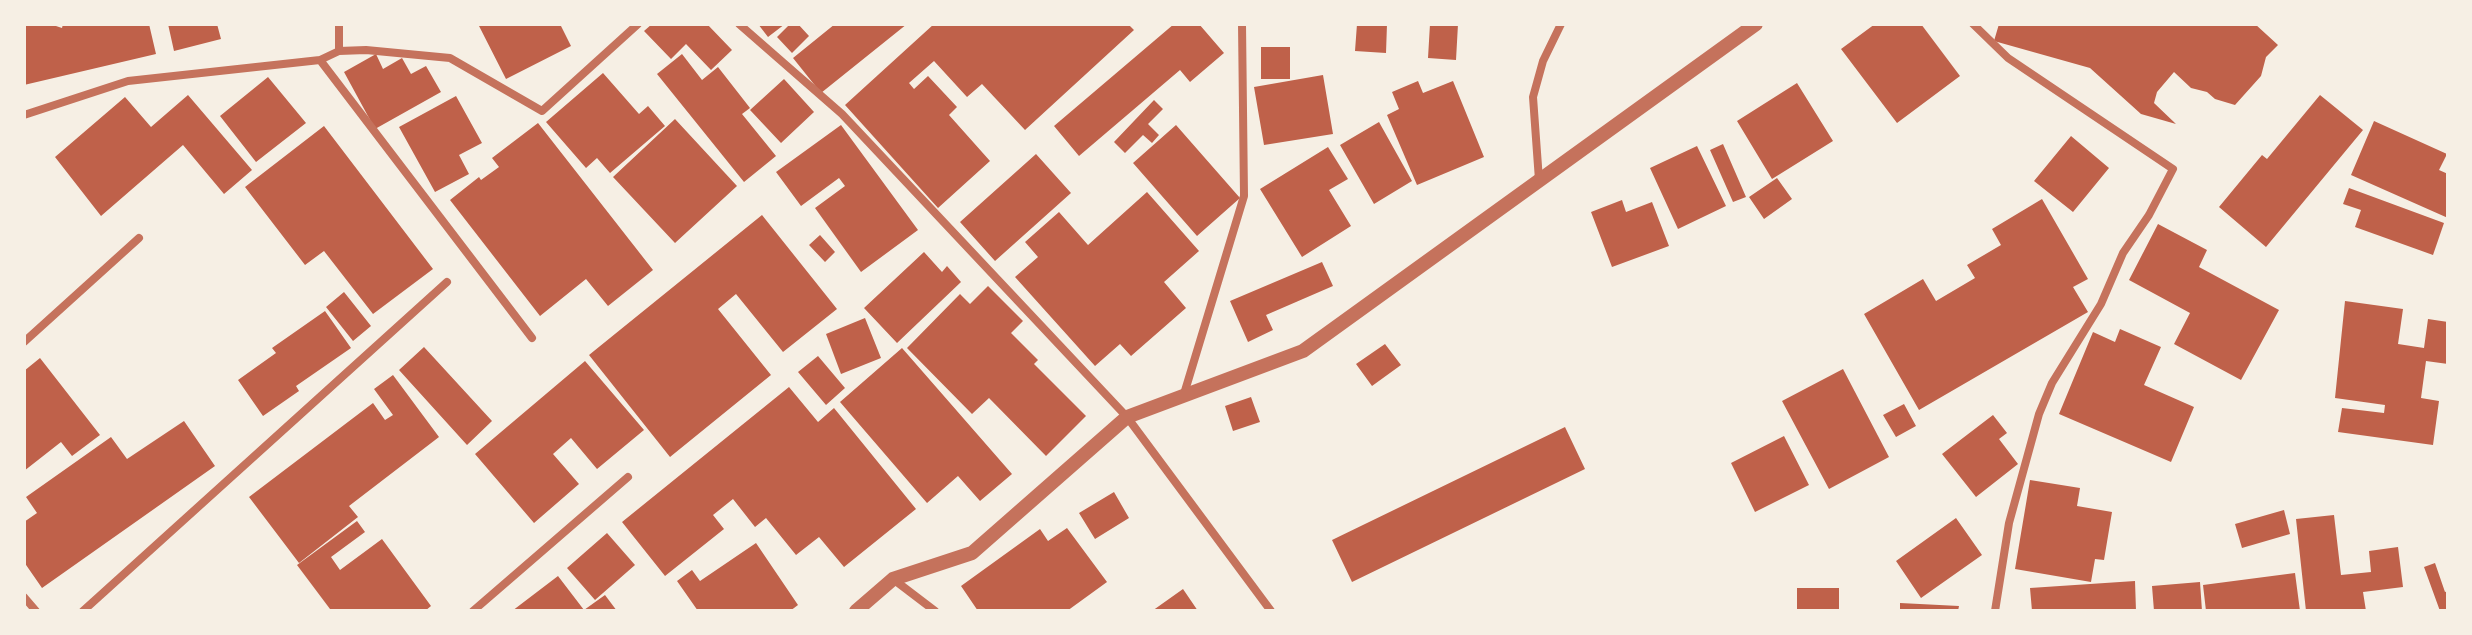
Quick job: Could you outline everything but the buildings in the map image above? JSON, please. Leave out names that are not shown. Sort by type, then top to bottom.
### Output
[{"type":"street","points":[[339,24],[339,51]]},
{"type":"street","points":[[24,115],[128,81],[320,60],[339,51],[366,50],[450,58],[542,111],[638,24]]},
{"type":"street","points":[[739,24],[842,114],[1127,417],[1271,611]]},
{"type":"street","points":[[1183,396],[1244,196],[1242,24]]},
{"type":"street","points":[[1539,181],[1533,97],[1543,61],[1561,24]]},
{"type":"street","points":[[856,611],[893,579],[972,553],[1127,417],[1303,351],[1756,24]]},
{"type":"street","points":[[1973,24],[2008,58],[2173,169],[2149,215],[2123,253],[2101,304],[2052,383],[2039,414],[2009,523],[1995,611]]},
{"type":"street","points":[[320,60],[532,338]]},
{"type":"street","points":[[24,342],[139,238]]},
{"type":"street","points":[[83,611],[447,282]]},
{"type":"street","points":[[473,611],[628,477]]},
{"type":"street","points":[[893,579],[935,611]]},
{"type":"street","points":[[24,597],[36,611]]}]
